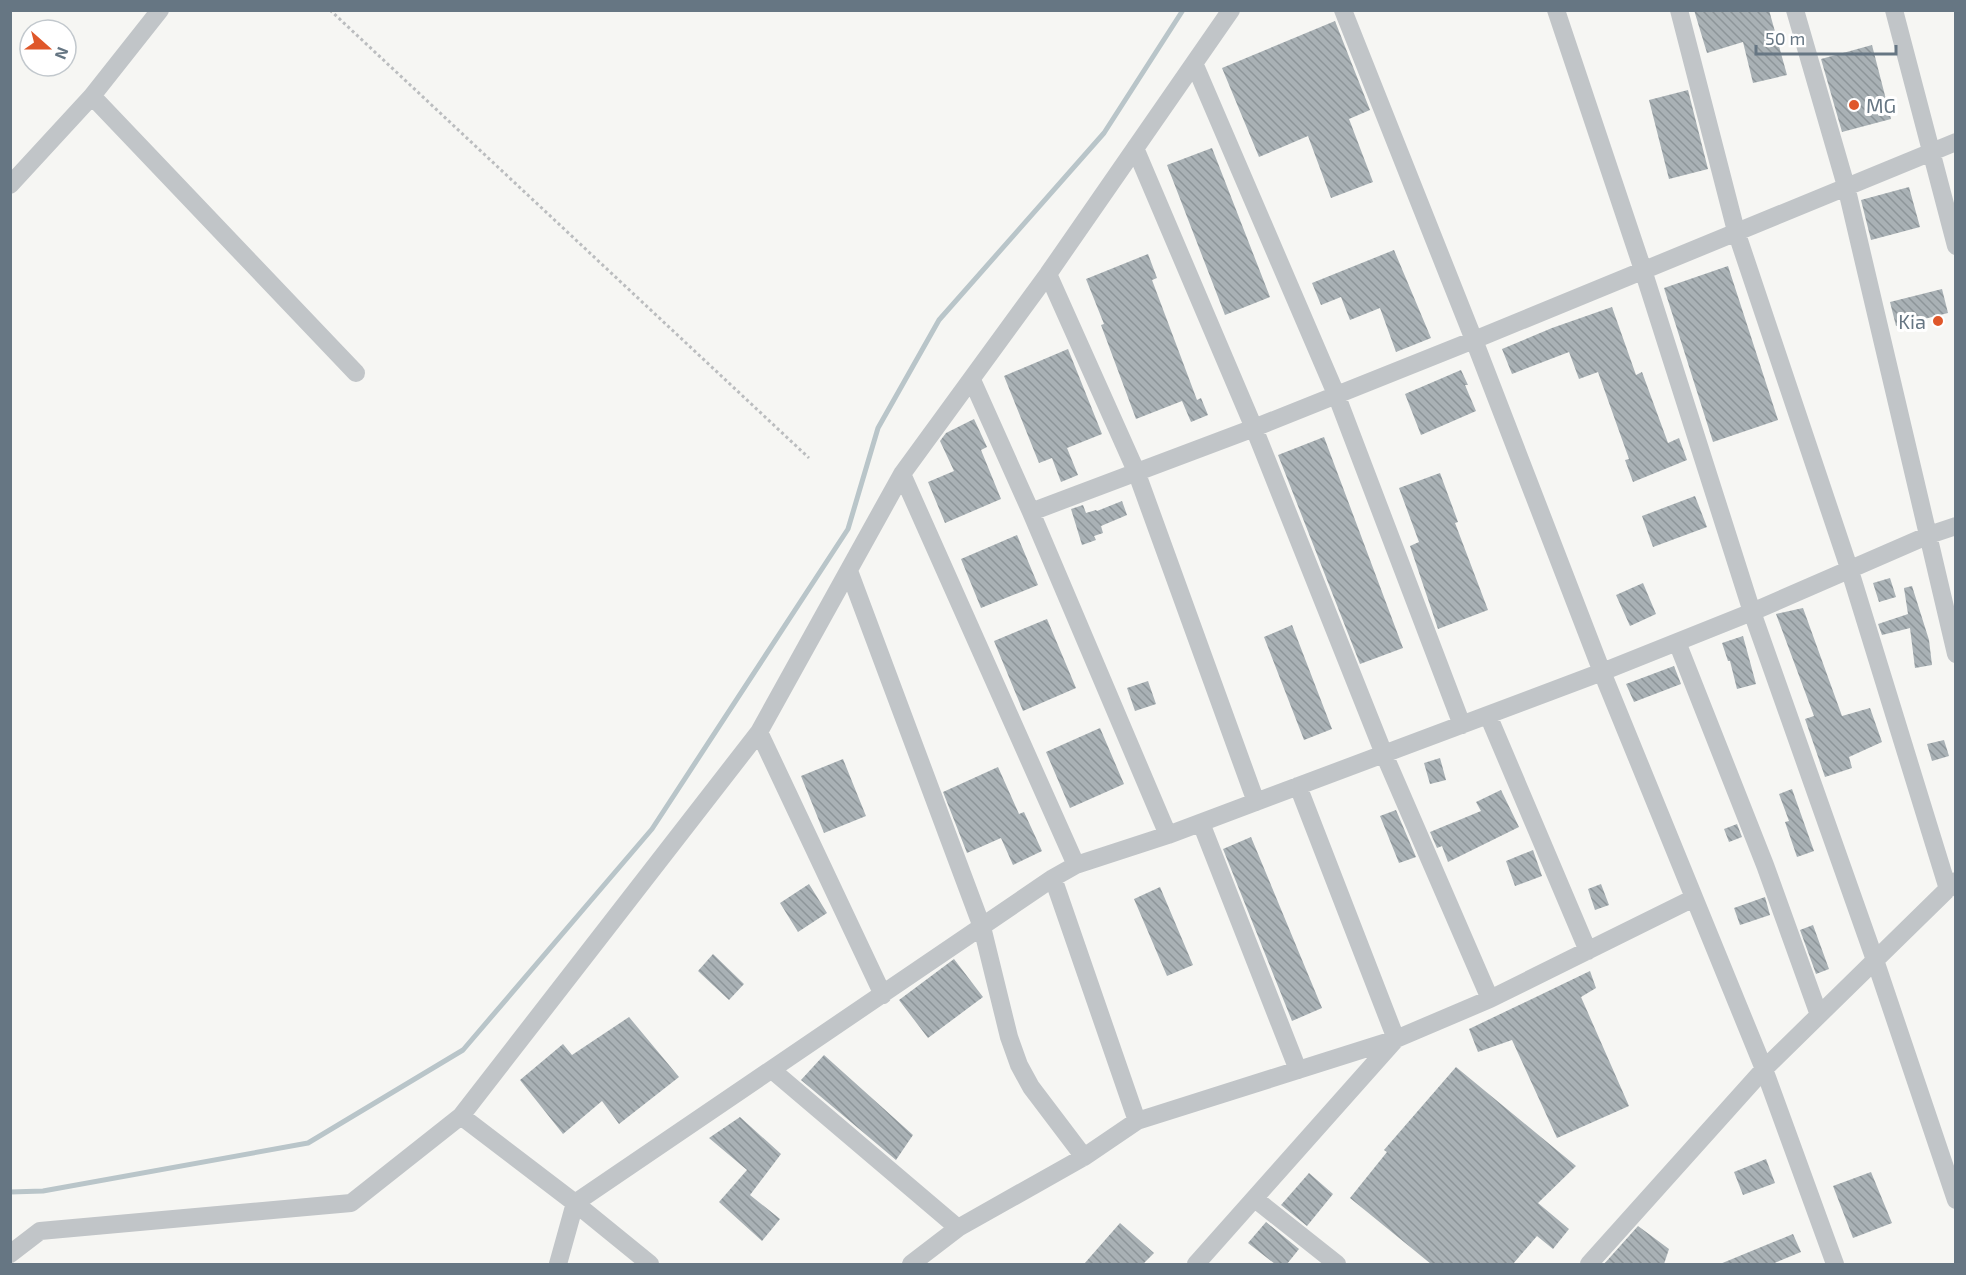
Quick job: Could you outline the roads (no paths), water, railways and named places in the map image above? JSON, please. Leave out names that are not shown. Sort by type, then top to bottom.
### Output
[{"type":"street","points":[[10,184],[92,96],[160,10]]},
{"type":"street","points":[[10,1254],[40,1231],[351,1203],[461,1116],[759,732],[902,474],[1048,274],[1231,10]]},
{"type":"street","points":[[1556,10],[1643,270],[1752,612],[1875,960],[1956,1200]]},
{"type":"street","points":[[1589,1264],[1764,1069],[1952,885],[1737,231],[1679,10]]},
{"type":"street","points":[[1795,10],[1846,186],[1956,654]]},
{"type":"street","points":[[1894,10],[1956,246]]},
{"type":"street","points":[[1349,12],[1602,672],[1764,1069],[1835,1264]]},
{"type":"street","points":[[1194,63],[1336,394],[1462,725]]},
{"type":"street","points":[[92,96],[356,373]]},
{"type":"street","points":[[1031,512],[1254,428],[1474,340],[1956,142]]},
{"type":"street","points":[[1135,148],[1254,428],[1384,753],[1490,999]]},
{"type":"street","points":[[1048,274],[1136,471],[1256,802]]},
{"type":"street","points":[[972,380],[1031,512],[1168,835]]},
{"type":"street","points":[[902,474],[1076,865]]},
{"type":"street","points":[[558,1264],[575,1203],[1053,878],[1076,865],[1168,835],[1488,716],[1752,612],[1929,535],[1956,526]]},
{"type":"street","points":[[849,571],[982,927],[1009,1037],[1019,1065],[1031,1087],[1084,1157]]},
{"type":"street","points":[[1677,642],[1765,866],[1819,1015]]},
{"type":"street","points":[[1488,716],[1588,951]]},
{"type":"street","points":[[759,732],[883,995]]},
{"type":"street","points":[[1298,786],[1396,1039]]},
{"type":"street","points":[[1201,823],[1298,1070]]},
{"type":"street","points":[[1053,878],[1137,1121]]},
{"type":"street","points":[[911,1264],[958,1228],[1084,1157],[1137,1121],[1396,1039],[1490,999],[1694,898]]},
{"type":"street","points":[[1196,1264],[1396,1039]]},
{"type":"street","points":[[772,1070],[958,1228]]},
{"type":"street","points":[[461,1116],[650,1264]]},
{"type":"street","points":[[1255,1199],[1337,1264]]},
{"type":"waterway","points":[[10,1192],[43,1191],[308,1143],[463,1050],[652,829],[848,529],[878,428],[939,320],[1104,133],[1183,10]]},
{"type":"place","name":"MG","points":[[1854,105]]},
{"type":"place","name":"Kia","points":[[1938,321]]}]
